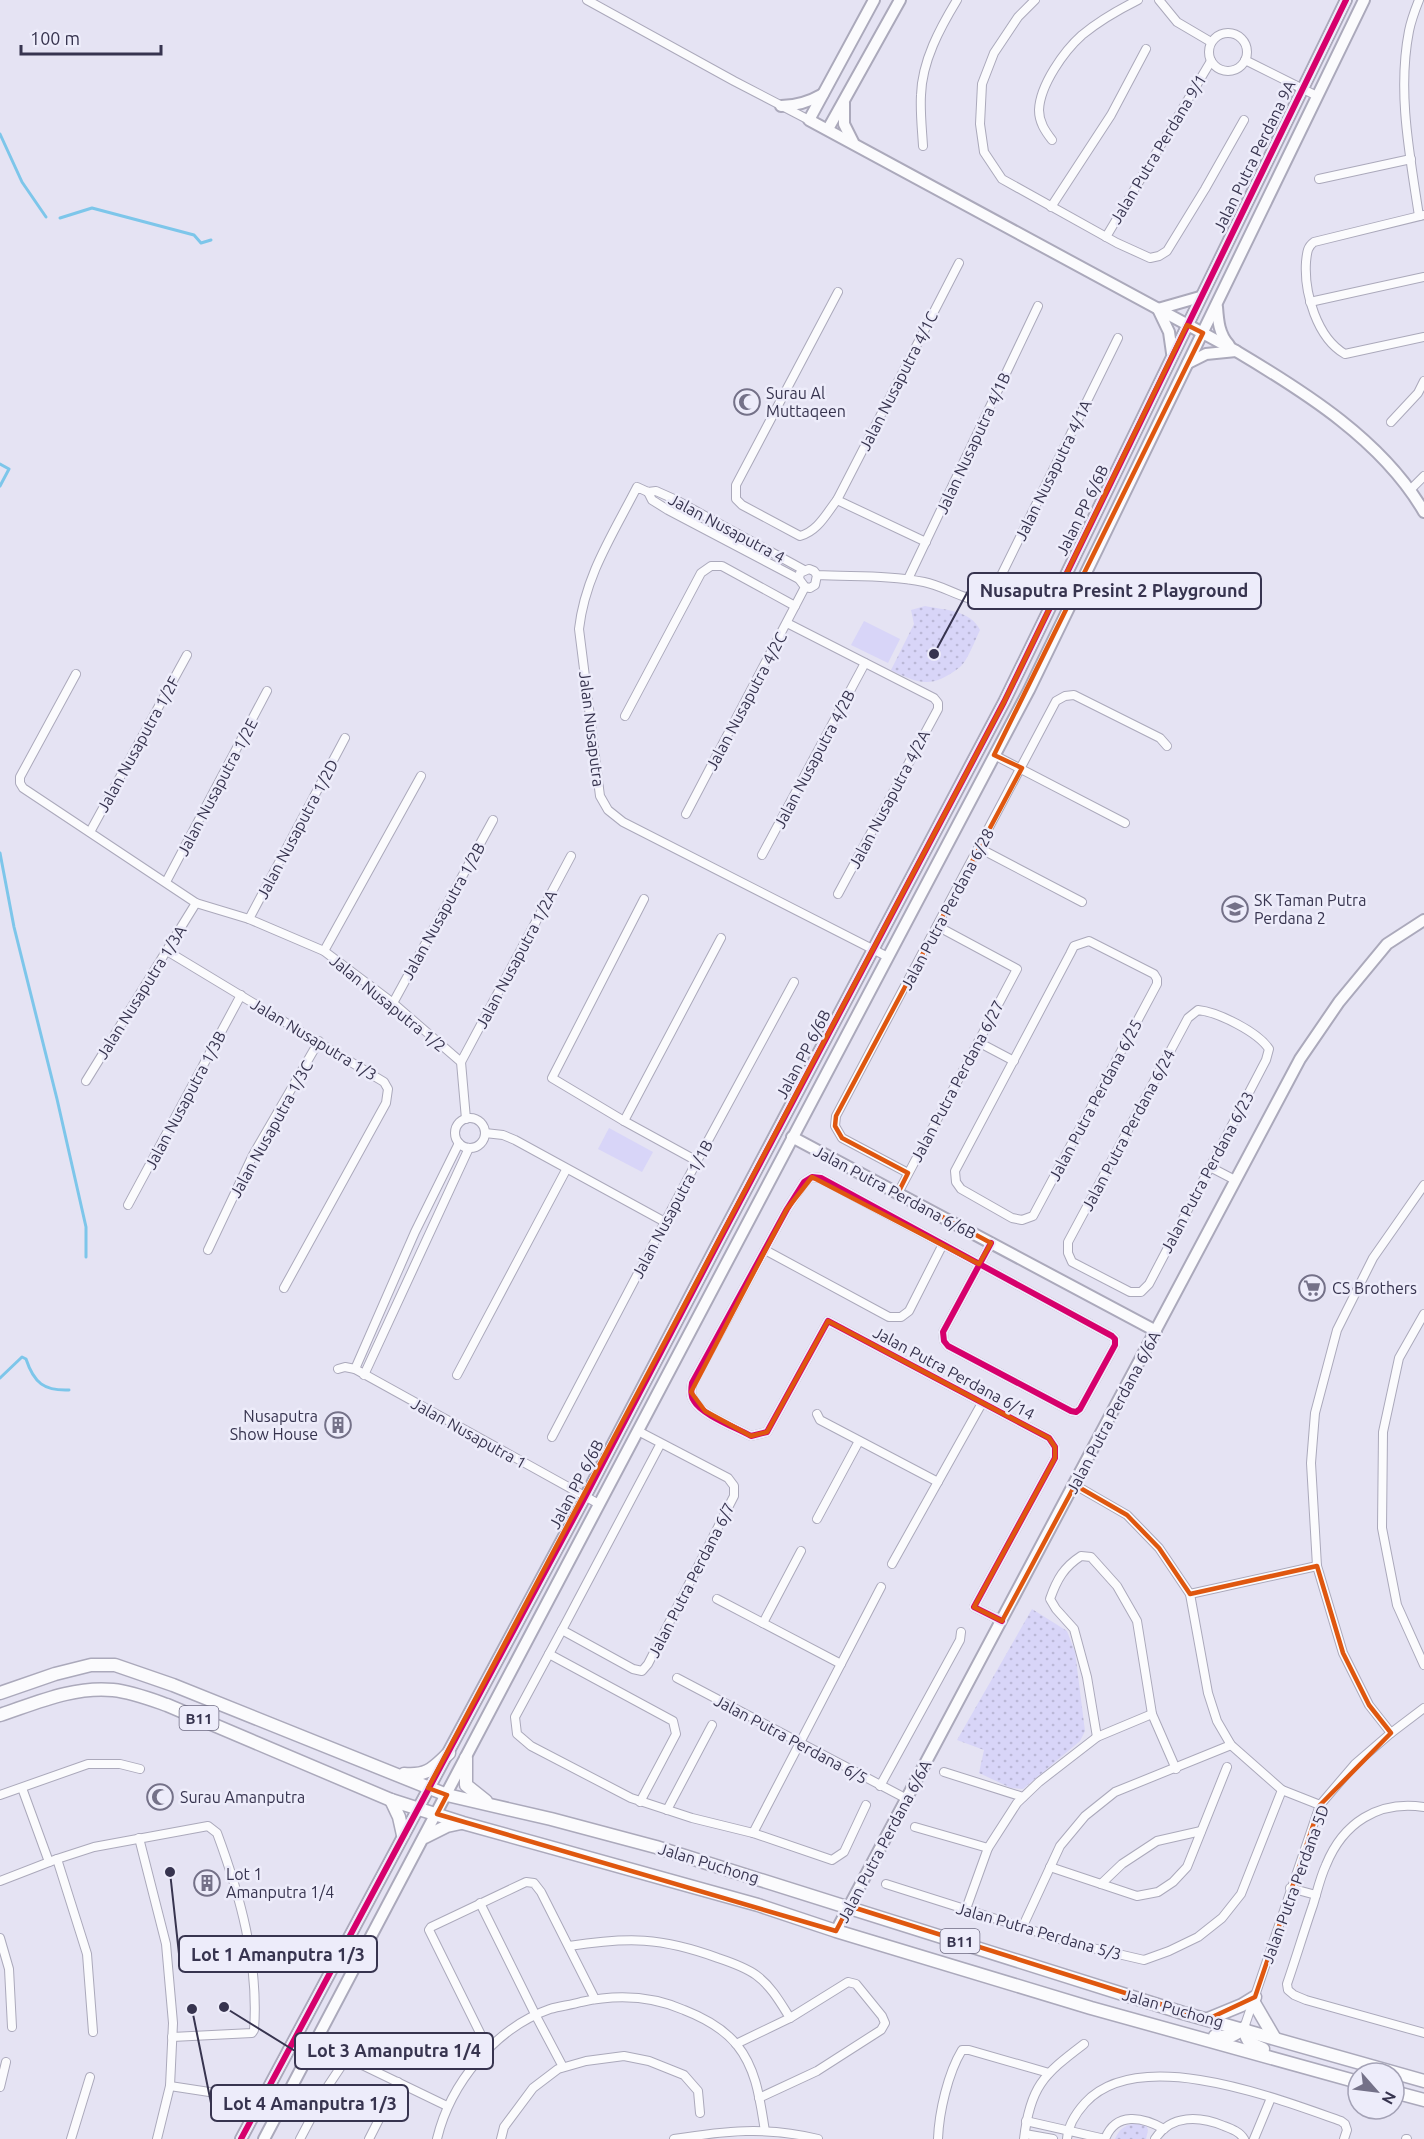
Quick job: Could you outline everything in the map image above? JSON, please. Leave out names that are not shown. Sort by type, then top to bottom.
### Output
[{"type":"main road","name":"Jalan Puchong","points":[[0,1693],[91,1665],[115,1665],[174,1685],[447,1795],[551,1819],[656,1847],[1208,2019],[1420,2079]]},
{"type":"main road","name":"Jalan Puchong","points":[[0,1716],[70,1693],[88,1690],[130,1693],[167,1704],[391,1800],[463,1823],[758,1905],[1091,2008],[1346,2079]]},
{"type":"main road","points":[[388,1772],[419,1775],[428,1772],[449,1753]]},
{"type":"main road","points":[[466,1758],[466,1785],[476,1795],[495,1806]]},
{"type":"main road","points":[[391,1800],[404,1835]]},
{"type":"main road","points":[[425,1838],[447,1826],[463,1823]]},
{"type":"main road","points":[[1208,2019],[1254,1999],[1274,2037]]},
{"type":"main road","points":[[1184,2033],[1193,2032],[1224,2038],[1233,2037],[1244,2028],[1250,2044],[1285,2056],[1293,2064]]},
{"type":"main road","points":[[1406,2095],[1424,2100]]},
{"type":"street","points":[[587,0],[1236,351],[1308,395],[1392,466],[1411,489],[1424,512]]},
{"type":"street","points":[[809,120],[874,0]]},
{"type":"street","points":[[828,129],[900,0]]},
{"type":"street","points":[[923,146],[921,93],[926,68],[937,33],[957,0]]},
{"type":"street","points":[[1052,140],[1043,128],[1039,111],[1046,84],[1062,56],[1097,23],[1138,0]]},
{"type":"street","points":[[1159,0],[1177,22],[1211,42]]},
{"type":"street","name":"Jalan Putra Perdana 9A","points":[[1187,325],[1346,0]]},
{"type":"street","name":"Jalan Putra Perdana 9A","points":[[1203,333],[1364,0]]},
{"type":"street","points":[[1419,0],[1409,30],[1404,79],[1407,132],[1422,216],[1314,242],[1309,245],[1305,272],[1310,302],[1316,319],[1330,340],[1345,354],[1424,337]]},
{"type":"street","points":[[1031,1],[1018,16],[994,53],[982,84],[980,124],[984,152],[1002,179],[1051,207],[1150,258],[1159,256],[1167,250],[1244,120]]},
{"type":"street","points":[[1227,32],[1237,34],[1244,41],[1247,50],[1245,60],[1235,70],[1221,70],[1210,61],[1208,55],[1211,42],[1218,35],[1227,32]]},
{"type":"street","points":[[1051,207],[1111,115],[1146,49]]},
{"type":"street","points":[[1245,60],[1317,96]]},
{"type":"street","name":"Jalan Putra Perdana 9/1","points":[[1106,237],[1210,61]]},
{"type":"street","points":[[781,106],[808,102],[823,94]]},
{"type":"street","points":[[844,100],[844,124],[853,142]]},
{"type":"street","points":[[1318,179],[1411,159]]},
{"type":"street","name":"Jalan Nusaputra 4/1C","points":[[838,292],[736,485],[736,499],[742,505],[800,536],[816,528],[837,500],[959,263]]},
{"type":"street","points":[[1310,302],[1424,277]]},
{"type":"street","points":[[1158,309],[1200,297]]},
{"type":"street","points":[[1216,304],[1222,334],[1227,343],[1236,351]]},
{"type":"street","name":"Jalan Nusaputra 4/1B","points":[[908,579],[1038,306]]},
{"type":"street","points":[[1158,309],[1169,332],[1172,357]]},
{"type":"street","name":"Jalan PP 6/6B","points":[[241,2139],[585,1497],[1004,702],[1187,325]]},
{"type":"street","name":"Jalan PP 6/6B","points":[[264,2139],[425,1838],[1029,690],[1203,333]]},
{"type":"street","name":"Jalan Nusaputra 4/1A","points":[[908,579],[933,584],[972,599],[986,600],[990,597],[1119,338]]},
{"type":"street","points":[[1188,363],[1206,354],[1236,351]]},
{"type":"street","points":[[1391,422],[1418,393],[1424,381]]},
{"type":"street","points":[[1411,489],[1424,476]]},
{"type":"street","name":"Jalan Nusaputra","points":[[637,487],[589,581],[582,604],[579,629],[600,796],[608,810],[623,822],[888,957]]},
{"type":"street","name":"Jalan Nusaputra 4","points":[[637,487],[648,492],[656,491],[674,499],[804,570]]},
{"type":"street","name":"Jalan Nusaputra 4","points":[[648,492],[652,500],[668,510],[799,579]]},
{"type":"street","points":[[837,500],[926,542]]},
{"type":"street","points":[[625,716],[701,573],[711,566],[722,566],[795,606]]},
{"type":"street","points":[[818,575],[815,585],[810,588],[804,587],[799,579],[800,573],[809,569],[818,575],[908,579]]},
{"type":"street","name":"Jalan Nusaputra 4/2C","points":[[686,814],[804,587]]},
{"type":"street","points":[[787,623],[865,663]]},
{"type":"street","name":"Jalan Nusaputra 1/2F","points":[[90,832],[187,655]]},
{"type":"street","name":"Jalan Nusaputra 4/2A","points":[[838,894],[932,720],[938,703],[934,698],[865,663]]},
{"type":"street","name":"Jalan Nusaputra 4/2B","points":[[762,855],[865,663]]},
{"type":"street","name":"Jalan Nusaputra 1/2","points":[[76,674],[20,777],[23,788],[196,903],[249,919],[324,951],[393,1003],[461,1062],[466,1119]]},
{"type":"street","name":"Jalan Nusaputra 1/2E","points":[[166,882],[267,692]]},
{"type":"street","name":"Jalan Putra Perdana 6/28","points":[[908,1173],[842,1138],[835,1126],[836,1116],[1056,701],[1065,696],[1074,695],[1160,738],[1167,746]]},
{"type":"street","name":"Jalan Nusaputra 1/2D","points":[[249,919],[345,738]]},
{"type":"street","points":[[994,755],[1125,823]]},
{"type":"street","points":[[324,951],[421,776]]},
{"type":"street","name":"Jalan Nusaputra 1/2B","points":[[393,1003],[493,820]]},
{"type":"street","points":[[979,848],[1082,902]]},
{"type":"street","name":"Jalan Nusaputra 1/2A","points":[[461,1062],[571,856]]},
{"type":"street","points":[[644,899],[552,1078],[697,1161]]},
{"type":"street","name":"Jalan Nusaputra 1/3A","points":[[86,1081],[196,903]]},
{"type":"street","name":"Jalan Putra Perdana 6/6A","points":[[836,1931],[1300,1059],[1320,1027],[1387,944],[1424,920]]},
{"type":"street","name":"Jalan Putra Perdana 6/27","points":[[898,1193],[1017,969],[937,926]]},
{"type":"street","points":[[624,1121],[721,938]]},
{"type":"street","name":"Jalan Putra Perdana 6/25","points":[[1089,941],[1154,974],[1157,979],[1157,984],[1032,1216],[1022,1220],[1012,1218],[961,1189],[956,1182],[955,1171],[1014,1061],[1074,946],[1089,941]]},
{"type":"street","name":"Jalan Nusaputra 1/3","points":[[167,951],[319,1041],[384,1082],[388,1089],[388,1096],[284,1288]]},
{"type":"street","name":"Jalan Nusaputra 1/1B","points":[[552,1437],[794,982]]},
{"type":"street","name":"Jalan Nusaputra 1/3B","points":[[128,1204],[242,995]]},
{"type":"street","name":"Jalan Putra Perdana 6/23","points":[[1149,1284],[1266,1060],[1269,1049],[1263,1040],[1211,1011],[1198,1010],[1188,1018]]},
{"type":"street","name":"Jalan Putra Perdana 6/24","points":[[1149,1284],[1141,1292],[1130,1292],[1072,1262],[1068,1253],[1068,1242],[1188,1018]]},
{"type":"street","name":"Jalan Nusaputra 1/3C","points":[[208,1250],[253,1155],[319,1041]]},
{"type":"street","points":[[978,1042],[1014,1061]]},
{"type":"street","points":[[466,1119],[479,1121],[483,1126],[485,1133],[481,1144],[469,1148],[459,1143],[455,1136],[456,1129],[460,1122],[466,1119]]},
{"type":"street","points":[[485,1133],[503,1135],[515,1140],[566,1170],[665,1222]]},
{"type":"street","name":"Jalan Putra Perdana 6/6B","points":[[792,1137],[1156,1331]]},
{"type":"street","points":[[355,1369],[415,1232],[459,1143]]},
{"type":"street","points":[[364,1374],[469,1148]]},
{"type":"street","points":[[1210,1167],[1235,1180]]},
{"type":"street","points":[[457,1375],[566,1170]]},
{"type":"street","points":[[943,1244],[909,1311],[901,1317],[889,1317],[765,1250],[804,1182],[812,1177],[821,1178],[943,1244],[979,1264],[1112,1336],[1115,1345],[1080,1410],[1071,1411],[948,1346],[944,1341],[943,1332],[979,1264],[990,1243]]},
{"type":"street","points":[[1391,1732],[1369,1705],[1343,1653],[1317,1566],[1311,1463],[1315,1413],[1322,1379],[1337,1330],[1369,1265],[1424,1185]]},
{"type":"street","points":[[415,1232],[428,1237]]},
{"type":"street","name":"Jalan Putra Perdana 6/14","points":[[765,1250],[692,1383],[691,1392],[694,1402],[705,1411],[752,1436],[767,1432],[828,1322],[1049,1438],[1055,1447],[1055,1458],[974,1607],[1002,1621]]},
{"type":"street","points":[[402,1261],[414,1266]]},
{"type":"street","points":[[1424,1314],[1399,1358],[1383,1432],[1382,1528],[1397,1605],[1424,1665]]},
{"type":"street","name":"Jalan Nusaputra 1","points":[[338,1369],[345,1367],[355,1369],[599,1504]]},
{"type":"street","points":[[892,1564],[982,1403]]},
{"type":"street","points":[[817,1414],[820,1420],[938,1482]]},
{"type":"street","points":[[638,1431],[661,1443],[515,1717],[517,1734],[531,1746],[640,1802],[753,1833],[832,1860],[844,1852],[866,1804]]},
{"type":"street","points":[[817,1519],[859,1441]]},
{"type":"street","name":"Jalan Putra Perdana 6/7","points":[[562,1630],[633,1669],[642,1671],[648,1664],[734,1496],[734,1486],[729,1478],[661,1443]]},
{"type":"street","points":[[1074,1485],[1127,1515],[1159,1548],[1190,1594],[1208,1693],[1217,1721],[1231,1745],[1282,1790],[1320,1805]]},
{"type":"street","points":[[763,1623],[801,1551]]},
{"type":"street","points":[[1097,1737],[1087,1677],[1074,1629],[1056,1610],[1050,1599],[1058,1577],[1069,1564],[1081,1556],[1090,1557],[1118,1586],[1137,1621],[1152,1714],[1176,1768]]},
{"type":"street","points":[[1190,1594],[1317,1566]]},
{"type":"street","points":[[753,1833],[881,1587]]},
{"type":"street","points":[[717,1599],[841,1664]]},
{"type":"street","points":[[880,1785],[960,1640],[962,1632]]},
{"type":"street","points":[[549,1654],[673,1721],[676,1734],[640,1802]]},
{"type":"street","name":"Jalan Putra Perdana 6/5","points":[[676,1678],[906,1799]]},
{"type":"street","name":"Jalan Putra Perdana 5D","points":[[1244,2028],[1320,1805],[1355,1764],[1391,1732],[1424,1708]]},
{"type":"street","points":[[966,1910],[988,1848],[1017,1803],[1039,1782],[1097,1737],[1152,1714]]},
{"type":"street","points":[[667,1810],[712,1725]]},
{"type":"street","points":[[1022,1928],[1060,1846],[1085,1816],[1115,1792],[1231,1745]]},
{"type":"street","points":[[0,1795],[88,1764],[120,1764],[140,1769]]},
{"type":"street","points":[[1050,1867],[1137,1896],[1158,1892],[1173,1882],[1187,1867],[1227,1767]]},
{"type":"street","points":[[944,1772],[1023,1797]]},
{"type":"street","points":[[22,1788],[53,1860],[87,1954],[93,2032]]},
{"type":"street","name":"Jalan Putra Perdana 5/3","points":[[886,1884],[1075,1944],[1144,1960],[1198,1937],[1222,1918],[1241,1894],[1282,1790]]},
{"type":"street","points":[[1424,1807],[1408,1805],[1382,1809],[1364,1817],[1340,1838],[1326,1865],[1287,1984],[1288,1990],[1306,2000],[1424,2033]]},
{"type":"street","points":[[0,1881],[53,1860],[94,1848],[208,1826],[213,1828],[234,1878],[246,1928],[253,1975],[255,2027],[252,2032],[172,2037]]},
{"type":"street","points":[[915,1827],[988,1848]]},
{"type":"street","points":[[1101,1884],[1122,1864],[1157,1841],[1201,1831]]},
{"type":"street","points":[[138,1838],[166,1944],[173,2023],[170,2086],[157,2139]]},
{"type":"street","points":[[488,2049],[429,1930],[480,1903],[526,1882],[534,1883],[541,1892],[595,1999]]},
{"type":"street","points":[[1290,1888],[1316,1895]]},
{"type":"street","points":[[480,1903],[564,2067]]},
{"type":"street","points":[[0,1938],[9,1969],[12,2027]]},
{"type":"street","points":[[568,1946],[608,1940],[648,1940],[686,1946],[754,1974],[772,1990],[789,2018]]},
{"type":"street","points":[[736,2044],[789,2018],[848,1982],[856,1984],[885,2023],[881,2030],[817,2071],[759,2098]]},
{"type":"street","points":[[437,2139],[447,2106],[476,2061],[488,2049],[517,2026],[549,2009],[595,1999],[651,1998],[697,2015],[723,2032],[736,2044],[749,2062],[765,2131]]},
{"type":"street","points":[[1053,2139],[1024,2136],[1034,2093],[1048,2073],[1084,2044]]},
{"type":"street","points":[[938,2139],[943,2103],[962,2050],[969,2050],[1048,2073]]},
{"type":"street","points":[[501,2139],[504,2127],[533,2088],[558,2069],[586,2061],[624,2056],[649,2061],[684,2074],[698,2091],[700,2113]]},
{"type":"street","points":[[0,2087],[6,2062]]},
{"type":"street","points":[[300,2139],[328,2086],[342,2065],[360,2064],[447,2106]]},
{"type":"street","points":[[71,2139],[90,2077]]},
{"type":"street","points":[[1068,2135],[1078,2110],[1095,2092],[1116,2082],[1134,2078],[1208,2079],[1341,2121],[1346,2124],[1344,2139]]},
{"type":"street","points":[[369,2139],[398,2082]]},
{"type":"street","points":[[170,2086],[229,2095]]},
{"type":"street","points":[[1254,2139],[1271,2098]]},
{"type":"street","points":[[1026,2121],[1068,2135],[1105,2139],[1115,2126],[1125,2120],[1137,2118],[1150,2121],[1164,2129]]},
{"type":"street","points":[[1155,2139],[1175,2122],[1192,2118],[1210,2120],[1231,2128],[1244,2139]]},
{"type":"street","points":[[674,2139],[722,2131],[765,2131],[791,2132],[818,2139]]},
{"type":"highlighted area","points":[[1187,325],[1203,333],[994,755],[1022,768],[836,1116],[835,1126],[842,1138],[908,1173],[898,1193],[991,1243],[979,1264],[812,1177],[787,1209],[691,1392],[705,1411],[751,1436],[767,1432],[828,1321],[1049,1438],[1055,1447],[1055,1458],[974,1607],[1002,1621],[1075,1485],[1127,1515],[1159,1548],[1190,1594],[1317,1566],[1343,1653],[1369,1705],[1391,1733],[1320,1805],[1255,1997],[1208,2019],[849,1906],[836,1931],[437,1814],[447,1795],[428,1788],[1004,702]]},
{"type":"shaded area","points":[[925,606],[964,615],[976,623],[980,630],[960,667],[942,678],[926,682],[910,679],[891,670],[914,624],[911,610]]},
{"type":"shaded area","points":[[864,621],[900,639],[888,663],[851,645]]},
{"type":"shaded area","points":[[609,1128],[653,1152],[642,1172],[598,1149]]},
{"type":"shaded area","points":[[1032,1609],[1067,1631],[1075,1652],[1085,1731],[1080,1741],[1023,1789],[1011,1788],[979,1773],[984,1750],[957,1740]]},
{"type":"shaded area","points":[[1140,2123],[1146,2125],[1148,2130],[1146,2139],[1115,2139],[1124,2127]]},
{"type":"waterway","points":[[0,134],[22,182],[46,217]]},
{"type":"waterway","points":[[60,218],[92,208],[194,235],[201,243],[211,240]]},
{"type":"waterway","points":[[0,464],[9,469],[0,486]]},
{"type":"waterway","points":[[0,853],[14,927],[86,1227],[86,1257]]},
{"type":"waterway","points":[[0,1378],[22,1357],[26,1359],[41,1384],[53,1389],[69,1390]]},
{"type":"cycle path","points":[[241,2139],[585,1497],[1004,702],[1346,0]]},
{"type":"cycle path","points":[[991,1243],[943,1332],[944,1341],[948,1346],[1076,1412],[1080,1409],[1115,1345],[1115,1339],[1112,1336],[821,1178],[812,1177],[804,1182],[787,1209],[692,1383],[691,1392],[698,1406],[720,1421],[751,1436],[767,1432],[828,1321],[1049,1438],[1055,1447],[1055,1458],[974,1607],[1002,1621]]},
{"type":"place","name":"Surau Al Muttaqeen","points":[[747,402]]},
{"type":"place","name":"Nusaputra Presint 2 Playground","points":[[934,654]]},
{"type":"place","name":"SK Taman Putra Perdana 2","points":[[1235,909]]},
{"type":"place","name":"CS Brothers","points":[[1312,1288]]},
{"type":"place","name":"Nusaputra Show House","points":[[338,1425]]},
{"type":"place","name":"Surau Amanputra","points":[[160,1797]]},
{"type":"place","name":"Lot 1 Amanputra 1/3","points":[[170,1872]]},
{"type":"place","name":"Lot 1 Amanputra 1/4","points":[[207,1883]]},
{"type":"place","name":"Lot 3 Amanputra 1/4","points":[[224,2007]]},
{"type":"place","name":"Lot 4 Amanputra 1/3","points":[[192,2009]]}]
